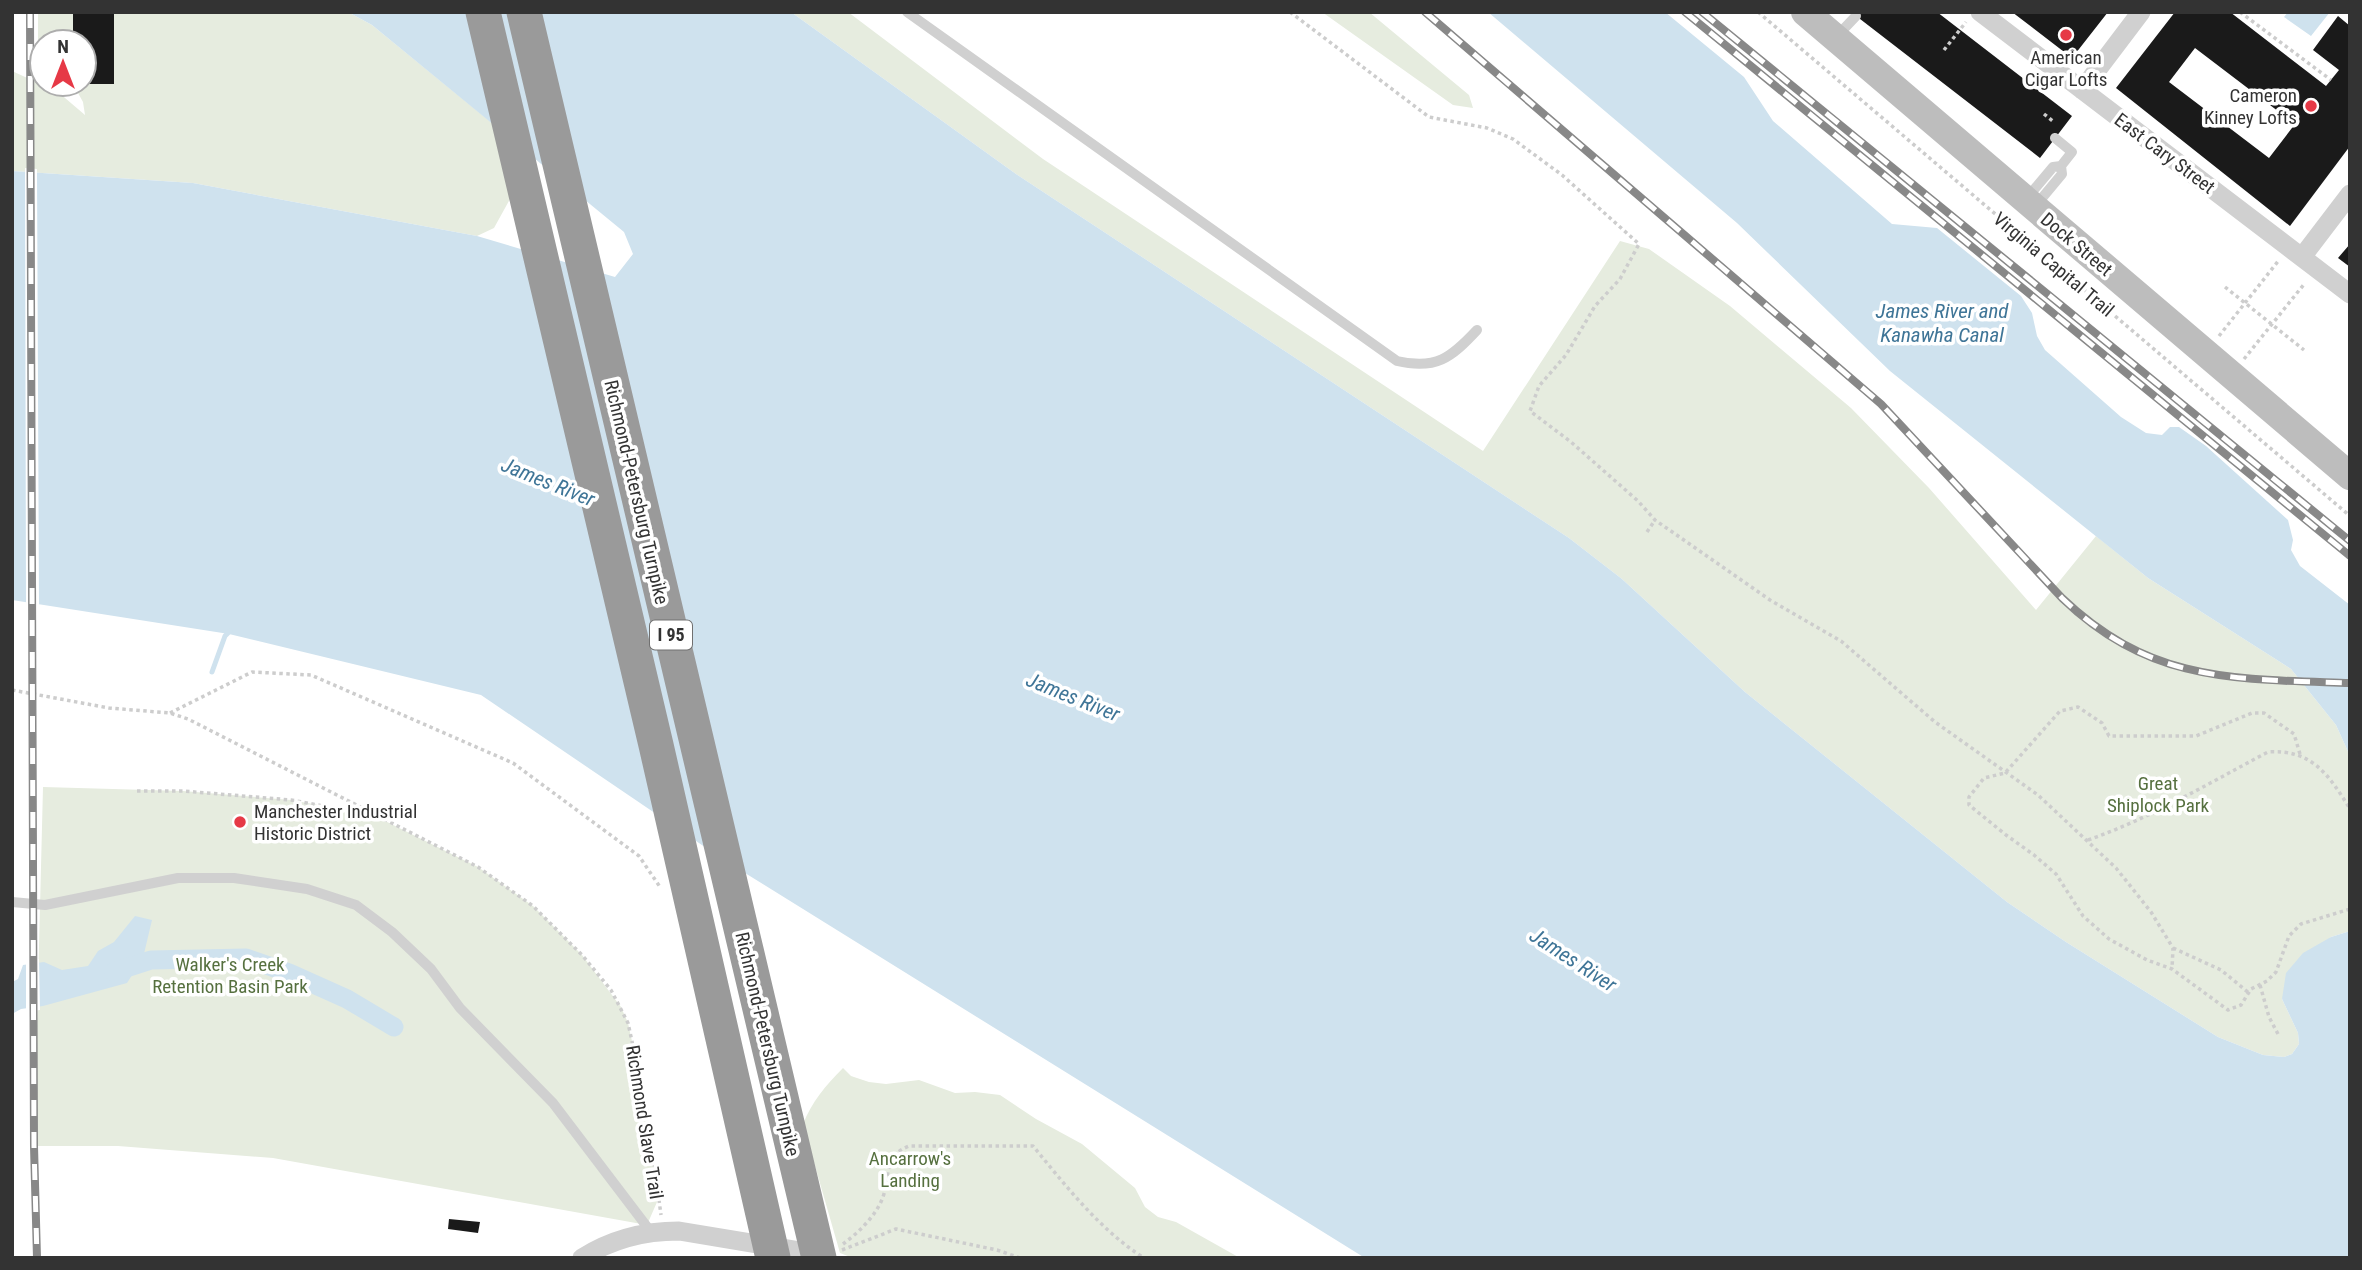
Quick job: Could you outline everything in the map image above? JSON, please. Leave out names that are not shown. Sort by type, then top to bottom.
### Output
[{"type":"highway","name":"Richmond-Petersburg Turnpike","points":[[483,12],[656,745],[773,1258]]},
{"type":"highway","name":"Richmond-Petersburg Turnpike","points":[[524,12],[624,440],[826,1257]]},
{"type":"main road","name":"Dock Street","points":[[1805,12],[2350,476]]},
{"type":"street","name":"East Cary Street","points":[[1980,12],[2350,294]]},
{"type":"street","points":[[2082,90],[2141,12]]},
{"type":"street","points":[[2302,257],[2350,194]]},
{"type":"street","points":[[582,1258],[614,1241],[658,1231],[704,1235],[826,1257]]},
{"type":"lane","points":[[907,12],[1397,360],[1417,365],[1435,363],[1455,354],[1477,330]]},
{"type":"lane","points":[[1835,38],[1856,16]]},
{"type":"lane","points":[[2030,204],[2053,167],[2061,166],[2072,152],[2055,138]]},
{"type":"lane","points":[[12,902],[45,905],[178,878],[234,878],[307,889],[356,905],[392,932],[431,970],[460,1008],[553,1102],[658,1231]]},
{"type":"path","points":[[1290,12],[1429,117],[1487,128],[1513,139],[1562,175],[1639,244],[1620,279],[1595,306],[1566,355],[1539,386],[1530,411],[1609,476],[1655,520],[1770,600],[1840,642],[1935,722],[2038,794],[2116,868],[2151,912],[2173,948],[2221,970],[2249,993]]},
{"type":"path","name":"Virginia Capital Trail","points":[[1758,12],[2350,516]]},
{"type":"path","points":[[2240,12],[2331,80]]},
{"type":"path","points":[[1944,50],[1960,30]]},
{"type":"path","points":[[2044,114],[2054,122]]},
{"type":"path","points":[[2216,339],[2281,258]]},
{"type":"path","points":[[2242,363],[2308,278]]},
{"type":"path","points":[[2225,287],[2304,350]]},
{"type":"path","points":[[1647,532],[1655,520]]},
{"type":"path","points":[[170,713],[252,672],[311,676],[513,763],[639,856],[661,889]]},
{"type":"path","name":"Richmond Slave Trail","points":[[12,690],[109,708],[170,713],[188,719],[478,867],[533,906],[583,955],[621,1007],[631,1036],[647,1110],[658,1231]]},
{"type":"path","points":[[2300,754],[2294,734],[2264,713],[2252,713],[2196,736],[2109,736],[2102,723],[2078,707],[2060,711],[2005,773],[1984,778],[1969,797],[1969,805],[2056,874],[2083,916],[2109,939],[2147,960],[2172,969],[2228,1010],[2241,1005],[2249,993],[2276,972],[2288,936],[2301,924],[2350,909]]},
{"type":"path","points":[[2088,840],[2130,825],[2269,752],[2300,754],[2312,761],[2334,784],[2350,809]]},
{"type":"path","points":[[137,791],[183,791],[291,800],[373,815]]},
{"type":"path","points":[[2172,969],[2173,948]]},
{"type":"path","points":[[2260,985],[2269,1017],[2278,1034]]},
{"type":"path","points":[[826,1257],[860,1231],[883,1199],[891,1158],[898,1150],[909,1146],[993,1148],[1016,1144],[1033,1146],[1086,1208],[1131,1250],[1144,1258]]},
{"type":"path","points":[[826,1257],[896,1230],[997,1250],[1020,1258]]},
{"type":"green space","points":[[38,12],[73,12],[73,28],[38,28]]},
{"type":"green space","points":[[114,12],[348,12],[372,25],[492,123],[510,199],[494,228],[477,236],[193,183],[12,171],[12,71],[28,78],[28,98],[65,98],[85,115],[81,98],[98,98],[98,84],[114,84]]},
{"type":"green space","name":"Great Shiplock Park","points":[[791,12],[848,12],[1043,159],[1483,451],[1620,241],[1649,249],[1730,306],[1851,408],[1929,488],[2036,610],[2096,536],[2148,578],[2291,669],[2336,725],[2350,756],[2350,931],[2331,937],[2282,999],[2298,1033],[2299,1044],[2292,1054],[2284,1057],[2263,1055],[2218,1037],[2007,902],[1745,692],[1622,579],[1569,538],[1016,174]]},
{"type":"green space","points":[[1322,12],[1369,12],[1469,95],[1473,108],[1453,105]]},
{"type":"green space","name":"Walker's Creek Retention Basin Park","points":[[43,787],[183,791],[291,800],[373,815],[478,867],[533,906],[582,955],[621,1007],[628,1023],[647,1110],[657,1202],[647,1225],[273,1158],[118,1146],[34,1146]]},
{"type":"green space","name":"Ancarrow's Landing","points":[[843,1068],[851,1076],[869,1082],[886,1084],[919,1080],[955,1093],[1000,1095],[1036,1119],[1082,1144],[1135,1188],[1145,1207],[1158,1217],[1176,1222],[1240,1258],[853,1258],[840,1253],[803,1124],[820,1094]]},
{"type":"water","name":"James River","points":[[348,12],[791,12],[1016,174],[1569,538],[1622,579],[1745,692],[2007,902],[2218,1037],[2263,1055],[2284,1057],[2292,1054],[2299,1044],[2298,1033],[2282,999],[2286,973],[2303,953],[2331,937],[2350,931],[2350,1258],[1365,1258],[724,860],[481,695],[229,634],[12,600],[12,171],[193,183],[477,236],[615,277],[633,254],[624,232],[372,25]]},
{"type":"water","name":"James River and Kanawha Canal","points":[[1488,12],[1665,12],[1744,77],[1773,121],[1892,224],[1937,228],[2021,296],[2032,313],[2037,336],[2045,350],[2121,417],[2146,433],[2162,435],[2170,427],[2179,427],[2206,446],[2288,520],[2293,540],[2291,550],[2300,566],[2350,605],[2350,756],[2336,725],[2291,669],[2148,578],[1890,371],[1737,223]]},
{"type":"water","points":[[2288,12],[2330,12],[2311,36],[2284,17]]},
{"type":"water","points":[[135,916],[152,920],[143,958],[127,983],[43,1006],[21,1009],[12,1014],[12,982],[18,979],[23,965],[44,962],[62,970],[88,966],[98,951],[114,942]]},
{"type":"pier","points":[[25,168],[37,169],[39,607],[26,605]]},
{"type":"pier","points":[[39,959],[40,1010],[26,1012],[26,961]]},
{"type":"building","points":[[73,12],[114,12],[114,84],[98,84],[98,28],[73,28]]},
{"type":"building","points":[[1851,12],[1937,12],[2072,116],[2040,158]]},
{"type":"building","name":"American Cigar Lofts","points":[[2012,12],[2108,12],[2072,58]]},
{"type":"building","name":"Cameron Kinney Lofts","points":[[2175,12],[2230,12],[2326,86],[2339,70],[2313,50],[2338,16],[2350,26],[2350,146],[2290,226],[2116,88]],"holes":[[[2195,48],[2295,124],[2269,158],[2169,82]]]},
{"type":"building","points":[[2350,244],[2350,267],[2338,258]]},
{"type":"building","points":[[449,1219],[480,1222],[478,1233],[448,1229]]},
{"type":"waterway","points":[[212,672],[225,636],[230,631]]},
{"type":"waterway","points":[[114,972],[151,960],[246,958],[289,973],[347,999],[394,1027]]},
{"type":"railway","points":[[30,12],[34,1146],[37,1258]]},
{"type":"railway","points":[[1425,12],[1881,404],[2062,598],[2095,626],[2128,647],[2196,671],[2269,680],[2350,683]]},
{"type":"railway","points":[[1685,12],[2350,556]]},
{"type":"railway","points":[[1702,12],[2350,541]]},
{"type":"place","name":"American Cigar Lofts","points":[[2066,35]]},
{"type":"place","name":"Cameron Kinney Lofts","points":[[2311,106]]},
{"type":"place","name":"Manchester Industrial Historic District","points":[[240,822]]}]
